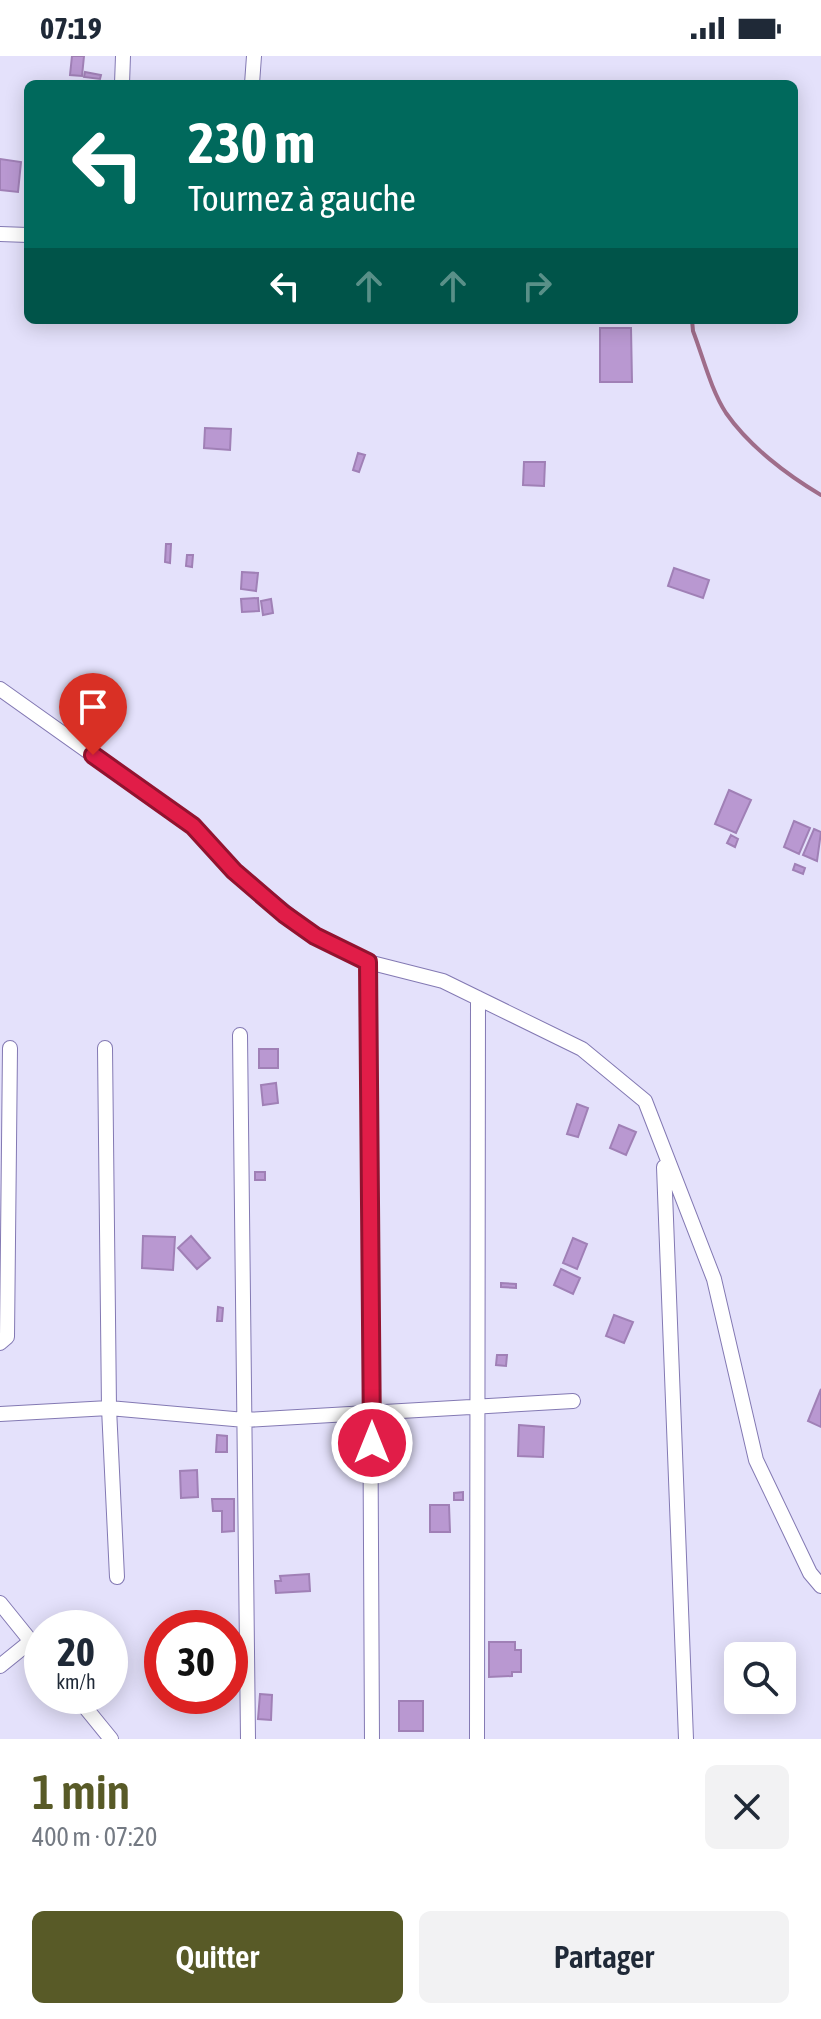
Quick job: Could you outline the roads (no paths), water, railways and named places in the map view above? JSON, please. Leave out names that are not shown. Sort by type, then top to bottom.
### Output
[{"type":"street","points":[[122,80],[123,56]]},
{"type":"street","points":[[252,80],[254,56]]},
{"type":"street","points":[[0,234],[24,235]]},
{"type":"street","points":[[0,689],[193,826],[234,871],[315,936],[368,962],[443,981],[582,1049],[645,1101],[714,1279],[756,1460],[810,1573],[821,1586]]},
{"type":"street","points":[[368,962],[372,1739]]},
{"type":"street","points":[[477,1739],[478,998]]},
{"type":"street","points":[[240,1035],[248,1739]]},
{"type":"street","points":[[0,1343],[7,1337],[10,1048]]},
{"type":"street","points":[[105,1048],[109,1408],[117,1577]]},
{"type":"street","points":[[664,1146],[686,1739]]},
{"type":"street","points":[[0,1414],[109,1408],[245,1420],[573,1401]]},
{"type":"street","points":[[0,1603],[24,1632]]},
{"type":"street","points":[[0,1666],[24,1647]]},
{"type":"street","points":[[91,1714],[111,1739]]},
{"type":"waterway","points":[[692,324],[708,373],[726,413],[769,459],[821,495]]}]
